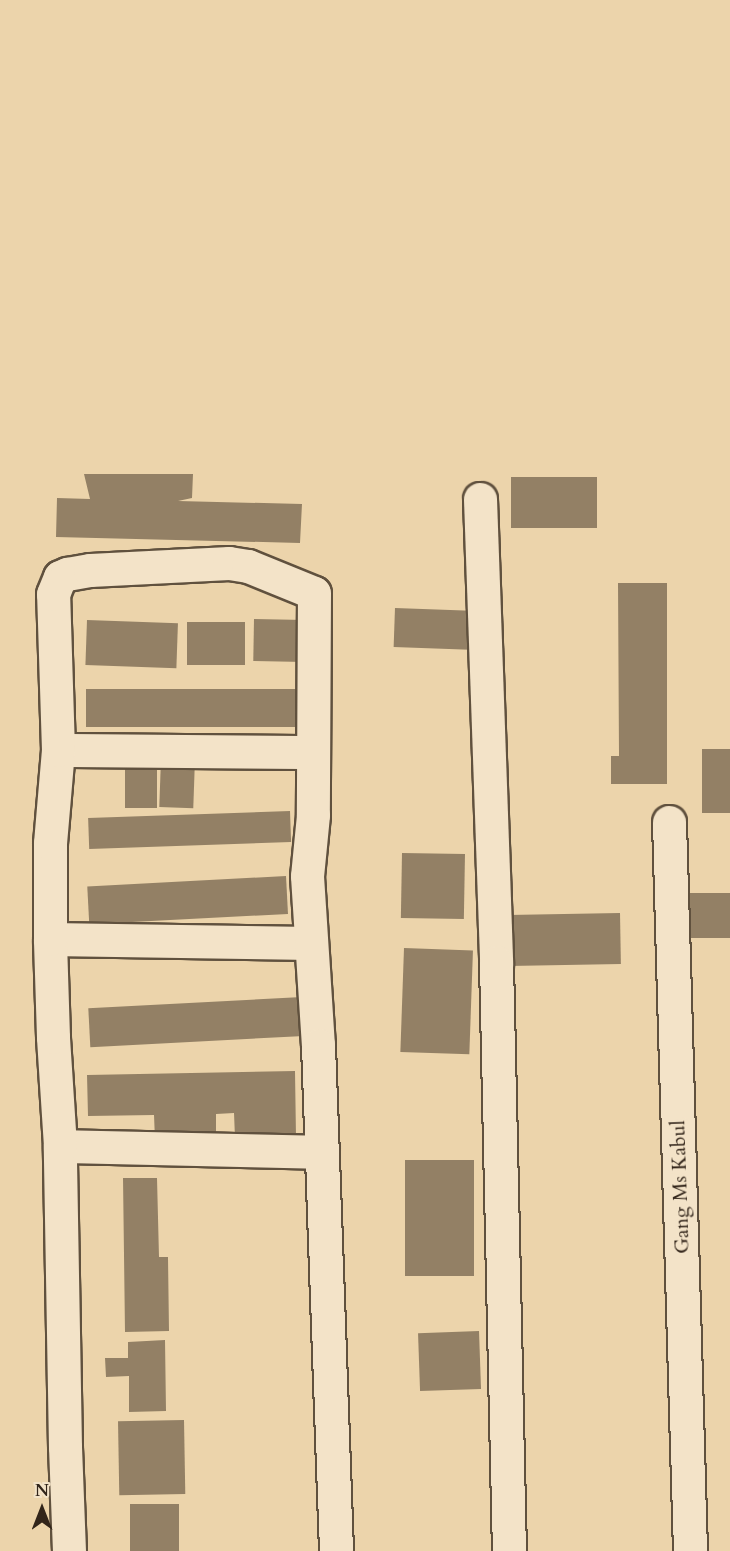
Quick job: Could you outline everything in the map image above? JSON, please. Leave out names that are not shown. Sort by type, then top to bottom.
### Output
[{"type":"street","points":[[480,499],[496,962],[510,1551]]},
{"type":"street","points":[[69,1551],[60,1146],[50,939],[50,843],[58,750],[53,594],[60,577],[90,570],[230,563],[248,566],[314,593],[313,816],[307,876],[322,1152],[336,1551]]},
{"type":"street","points":[[58,750],[312,752]]},
{"type":"street","name":"Gang Ms Kabul","points":[[669,822],[690,1551]]},
{"type":"street","points":[[50,939],[311,943]]},
{"type":"street","points":[[60,1146],[322,1152]]},
{"type":"building","points":[[84,474],[193,474],[192,498],[178,501],[302,504],[300,543],[56,537],[57,498],[90,499]]},
{"type":"building","points":[[511,477],[597,477],[597,528],[511,528]]},
{"type":"building","points":[[618,583],[667,583],[667,784],[611,784],[611,756],[619,756]]},
{"type":"building","points":[[395,608],[471,611],[470,650],[394,647]]},
{"type":"building","points":[[254,619],[305,620],[304,662],[253,661]]},
{"type":"building","points":[[87,620],[178,623],[176,668],[85,665]]},
{"type":"building","points":[[187,622],[245,622],[245,665],[187,665]]},
{"type":"building","points":[[86,689],[304,689],[304,727],[86,727]]},
{"type":"building","points":[[702,749],[730,749],[730,813],[702,813]]},
{"type":"building","points":[[161,758],[195,759],[193,808],[159,807]]},
{"type":"building","points":[[125,759],[157,759],[157,808],[125,808]]},
{"type":"building","points":[[290,811],[291,842],[89,849],[88,818]]},
{"type":"building","points":[[402,853],[465,854],[464,919],[401,918]]},
{"type":"building","points":[[286,876],[288,914],[89,924],[87,886]]},
{"type":"building","points":[[687,893],[730,893],[730,938],[687,938]]},
{"type":"building","points":[[620,913],[621,964],[509,966],[508,915]]},
{"type":"building","points":[[404,948],[473,950],[469,1054],[400,1052]]},
{"type":"building","points":[[302,997],[304,1036],[90,1047],[88,1008]]},
{"type":"building","points":[[295,1071],[296,1137],[235,1138],[234,1113],[216,1114],[216,1138],[155,1140],[154,1115],[88,1116],[87,1075]]},
{"type":"building","points":[[405,1160],[474,1160],[474,1276],[405,1276]]},
{"type":"building","points":[[123,1178],[157,1178],[159,1257],[168,1257],[169,1331],[125,1332]]},
{"type":"building","points":[[479,1331],[481,1389],[420,1391],[418,1333]]},
{"type":"building","points":[[165,1340],[166,1411],[129,1412],[129,1376],[106,1377],[105,1358],[128,1358],[128,1342]]},
{"type":"building","points":[[184,1420],[185,1494],[119,1495],[118,1421]]},
{"type":"building","points":[[130,1504],[179,1504],[179,1551],[130,1551]]}]
